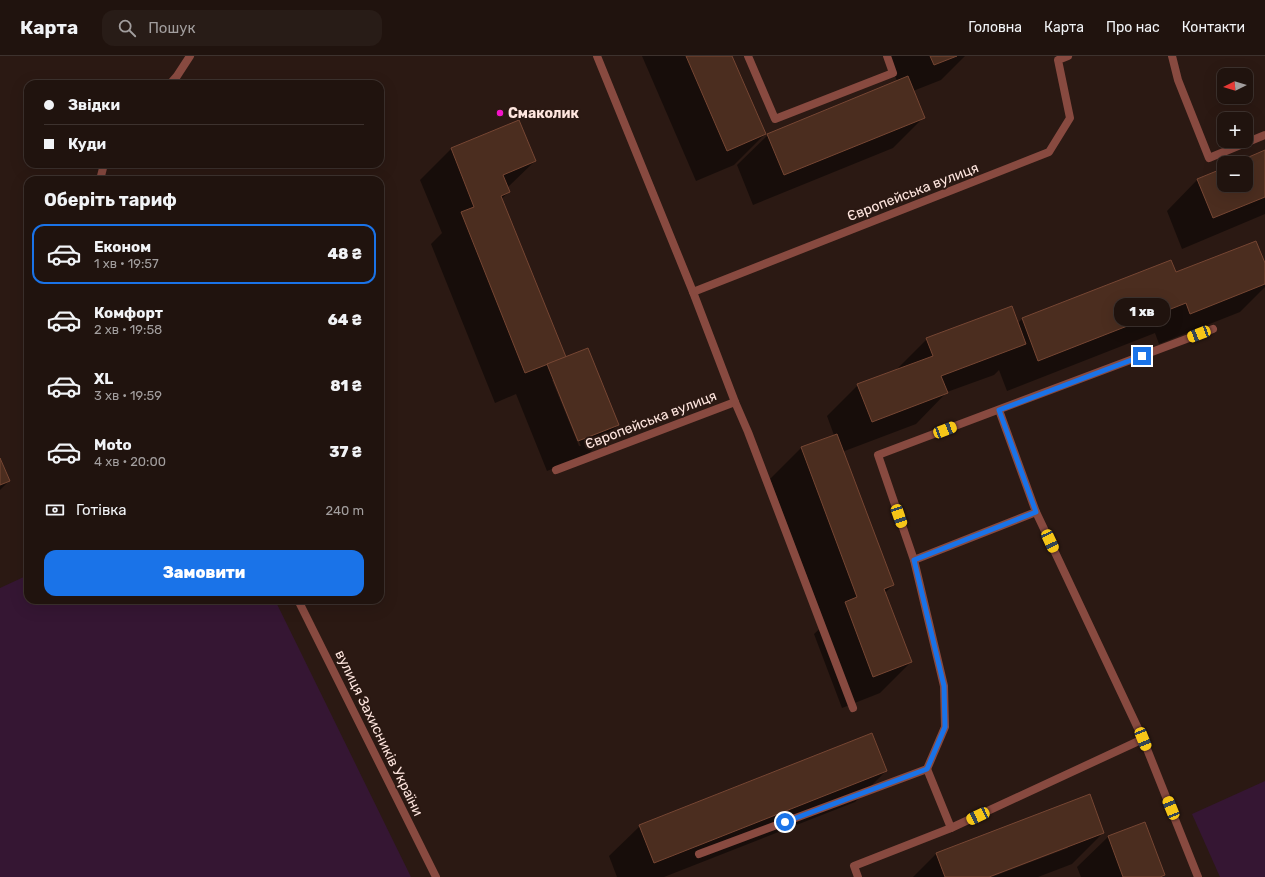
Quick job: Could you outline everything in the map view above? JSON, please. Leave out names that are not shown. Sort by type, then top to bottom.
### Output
[{"type":"street","points":[[174,80],[190,56]]},
{"type":"street","name":"Європейська вулиця","points":[[556,470],[734,402],[694,292],[597,56]]},
{"type":"street","points":[[748,56],[776,119],[893,73],[887,56]]},
{"type":"street","points":[[1057,58],[1068,56]]},
{"type":"street","points":[[1172,56],[1178,80],[1209,158],[1265,135]]},
{"type":"street","name":"Європейська вулиця","points":[[694,292],[1049,152],[1070,118],[1057,58]]},
{"type":"street","points":[[951,828],[927,769],[945,727],[944,686],[914,560],[878,456],[1213,329]]},
{"type":"street","points":[[734,402],[748,432],[853,708]]},
{"type":"street","points":[[999,410],[1036,512],[1143,739],[1198,877]]},
{"type":"street","points":[[914,560],[1036,512]]},
{"type":"street","name":"вулиця Захисників України","points":[[300,604],[436,877]]},
{"type":"street","points":[[858,877],[854,866],[951,828],[1143,739]]},
{"type":"street","points":[[699,854],[927,769]]},
{"type":"shaded area","points":[[24,577],[24,604],[277,604],[411,877],[0,877],[0,588]]},
{"type":"shaded area","points":[[1265,781],[1265,877],[1220,877],[1192,814]]},
{"type":"building","points":[[686,56],[732,56],[766,134],[727,151]]},
{"type":"building","points":[[930,56],[957,56],[934,65]]},
{"type":"building","points":[[908,76],[925,118],[784,175],[767,134]]},
{"type":"building","points":[[519,120],[536,161],[503,175],[510,192],[501,196],[566,357],[525,373],[461,212],[474,207],[451,148]]},
{"type":"building","points":[[1265,150],[1265,197],[1213,218],[1197,179],[1217,171],[1217,192],[1253,192],[1253,156],[1251,156]]},
{"type":"building","points":[[1256,241],[1265,263],[1265,284],[1190,314],[1186,303],[1038,361],[1022,318],[1171,260],[1176,272]]},
{"type":"building","points":[[1012,306],[1026,344],[941,376],[948,393],[872,422],[857,384],[933,356],[926,338]]},
{"type":"building","points":[[588,348],[619,425],[578,441],[547,364]]},
{"type":"building","points":[[837,434],[894,585],[884,589],[912,662],[873,677],[845,602],[857,597],[801,447]]},
{"type":"building","points":[[0,458],[10,481],[0,485]]},
{"type":"building","points":[[872,733],[887,771],[654,863],[639,825]]},
{"type":"building","points":[[1090,794],[1104,833],[989,877],[945,877],[936,853]]},
{"type":"building","points":[[1145,822],[1165,875],[1160,877],[1123,877],[1108,836]]},
{"type":"place","name":"Смаколик","points":[[500,113]]},
{"type":"route","points":[[785,822],[927,769],[945,727],[944,686],[914,560],[1036,512],[999,410],[1142,356]]}]
